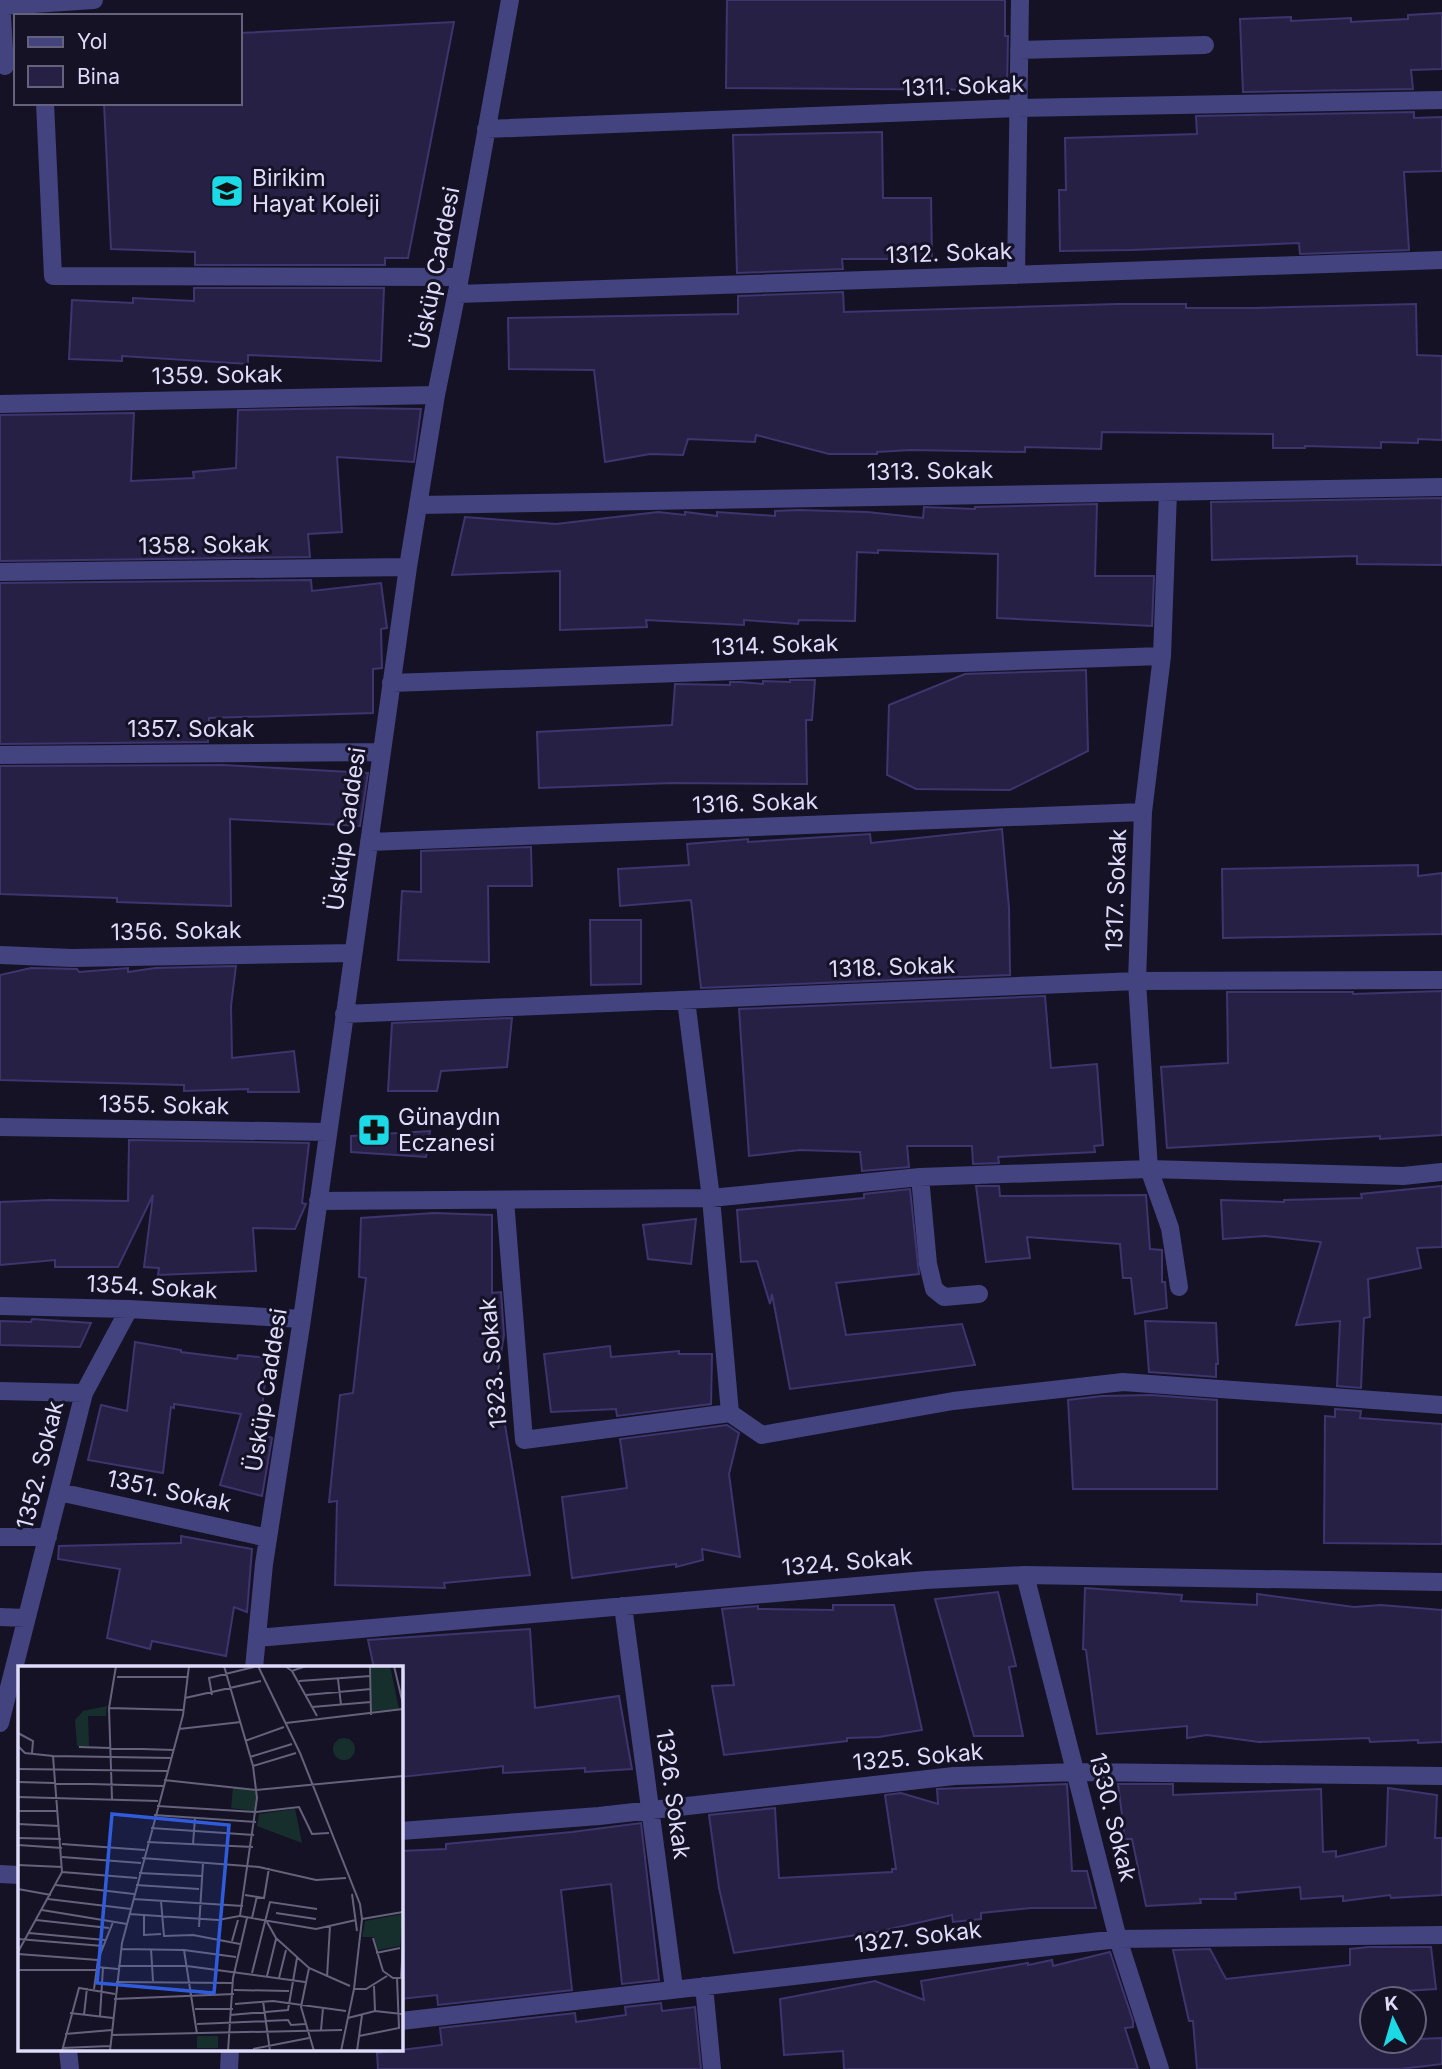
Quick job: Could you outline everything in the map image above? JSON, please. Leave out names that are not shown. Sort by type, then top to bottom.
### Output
[{"type":"street","points":[[5,66],[1,3],[40,10],[94,0]]},
{"type":"street","name":"Üsküp Caddesi","points":[[254,1666],[268,1538],[302,1319],[408,567],[436,395],[459,286],[510,0]]},
{"type":"street","points":[[1016,275],[1020,0]]},
{"type":"street","points":[[1019,50],[1205,45]]},
{"type":"street","name":"1311. Sokak","points":[[486,129],[1018,108],[1442,100]]},
{"type":"street","name":"1312. Sokak","points":[[45,105],[53,276],[459,286],[1016,275],[1442,260]]},
{"type":"street","name":"1359. Sokak","points":[[0,404],[436,395]]},
{"type":"street","name":"1313. Sokak","points":[[418,505],[1442,487]]},
{"type":"street","name":"1317. Sokak","points":[[1168,492],[1162,656],[1143,812],[1137,981],[1149,1169],[1170,1228],[1179,1287]]},
{"type":"street","name":"1358. Sokak","points":[[0,572],[408,567]]},
{"type":"street","name":"1314. Sokak","points":[[391,683],[1162,656]]},
{"type":"street","name":"1357. Sokak","points":[[0,755],[382,752]]},
{"type":"street","name":"1316. Sokak","points":[[369,842],[1143,812]]},
{"type":"street","name":"1356. Sokak","points":[[0,955],[72,958],[353,953]]},
{"type":"street","name":"1318. Sokak","points":[[344,1014],[1137,981],[1442,980]]},
{"type":"street","points":[[685,1000],[711,1198],[730,1413],[762,1435],[953,1401],[1123,1382],[1442,1405]]},
{"type":"street","name":"1355. Sokak","points":[[0,1127],[328,1132]]},
{"type":"street","points":[[318,1201],[711,1198],[920,1177],[1149,1169],[1403,1175],[1442,1172]]},
{"type":"street","points":[[920,1177],[928,1264],[934,1289],[944,1297],[979,1294]]},
{"type":"street","name":"1323. Sokak","points":[[505,1200],[524,1440],[730,1413]]},
{"type":"street","name":"1354. Sokak","points":[[0,1306],[129,1309],[302,1319]]},
{"type":"street","name":"1352. Sokak","points":[[20,1666],[26,1618],[84,1392],[129,1309]]},
{"type":"street","points":[[0,1391],[84,1392]]},
{"type":"street","name":"1351. Sokak","points":[[59,1492],[268,1538]]},
{"type":"street","points":[[0,1537],[48,1537]]},
{"type":"street","name":"1324. Sokak","points":[[257,1638],[926,1580],[1025,1575],[1442,1581]]},
{"type":"street","name":"1330. Sokak","points":[[1025,1575],[1118,1939],[1160,2069]]},
{"type":"street","name":"1326. Sokak","points":[[623,1606],[674,1988]]},
{"type":"street","points":[[0,1618],[26,1618]]},
{"type":"street","name":"1352. Sokak","points":[[0,1723],[18,1673]]},
{"type":"street","name":"1325. Sokak","points":[[402,1831],[650,1810],[954,1776],[1077,1772],[1442,1776]]},
{"type":"street","points":[[0,1874],[18,1875]]},
{"type":"street","name":"1327. Sokak","points":[[402,2021],[1118,1939],[1442,1935]]},
{"type":"street","points":[[704,1986],[712,2069]]},
{"type":"building","points":[[727,0],[1005,0],[1005,36],[1008,36],[1007,90],[726,88]]},
{"type":"building","points":[[1442,13],[1442,69],[1411,70],[1413,89],[1243,92],[1240,19],[1291,17],[1291,21],[1351,18],[1351,22],[1408,19],[1408,15]]},
{"type":"building","points":[[454,22],[408,258],[385,258],[385,265],[195,265],[195,252],[111,249],[104,105],[242,105],[242,33]]},
{"type":"building","points":[[1414,112],[1414,118],[1442,117],[1442,171],[1404,172],[1409,250],[1300,254],[1299,243],[1060,251],[1059,190],[1066,190],[1065,138],[1197,134],[1196,116]]},
{"type":"building","points":[[882,132],[883,198],[931,198],[932,259],[842,259],[843,269],[737,273],[733,135]]},
{"type":"building","points":[[194,288],[384,288],[381,361],[248,355],[248,364],[122,356],[122,361],[69,359],[72,300],[133,303],[133,298],[194,301]]},
{"type":"building","points":[[843,292],[844,312],[1117,304],[1254,308],[1416,304],[1417,355],[1442,356],[1442,440],[1418,439],[1418,443],[1381,442],[1381,448],[1273,448],[1273,434],[1102,432],[1101,449],[1025,447],[1025,452],[911,450],[877,454],[829,454],[756,435],[755,442],[688,439],[683,455],[650,454],[605,462],[594,370],[509,369],[508,318],[738,314],[738,296]]},
{"type":"building","points":[[421,409],[414,462],[337,457],[342,532],[308,534],[310,557],[0,561],[0,415],[134,413],[131,481],[194,478],[193,472],[236,468],[238,410]]},
{"type":"building","points":[[1442,498],[1442,565],[1357,564],[1357,556],[1212,560],[1211,502]]},
{"type":"building","points":[[1097,504],[1095,576],[1154,576],[1152,626],[997,618],[998,554],[878,550],[878,553],[857,552],[855,621],[799,620],[798,624],[744,620],[744,625],[646,620],[647,627],[560,630],[560,571],[452,575],[465,517],[556,524],[658,512],[775,516],[775,511],[798,510],[867,512],[923,518],[924,507],[975,509]]},
{"type":"building","points":[[311,580],[312,591],[381,583],[387,628],[381,629],[382,668],[373,669],[373,713],[209,718],[208,742],[0,744],[0,583]]},
{"type":"building","points":[[1086,670],[1088,751],[1010,790],[916,789],[887,775],[889,705],[965,674]]},
{"type":"building","points":[[815,680],[812,720],[806,720],[807,784],[672,783],[539,788],[537,732],[672,725],[675,684],[763,684],[763,681]]},
{"type":"building","points":[[223,765],[368,773],[360,826],[230,819],[231,906],[0,894],[0,766]]},
{"type":"building","points":[[1002,829],[1009,908],[1010,975],[701,988],[691,900],[620,906],[618,869],[689,865],[687,844],[870,834],[871,843]]},
{"type":"building","points":[[531,847],[532,886],[488,886],[489,962],[398,960],[402,891],[421,892],[421,851]]},
{"type":"building","points":[[1418,865],[1418,876],[1442,873],[1442,934],[1223,938],[1222,869]]},
{"type":"building","points":[[590,920],[641,920],[641,984],[591,985]]},
{"type":"building","points":[[236,966],[231,1006],[232,1058],[294,1051],[299,1092],[248,1092],[248,1089],[184,1091],[184,1085],[0,1080],[0,975],[31,968],[77,969],[79,972],[128,968],[128,972],[155,968]]},
{"type":"building","points":[[1442,991],[1442,1135],[1167,1148],[1161,1067],[1228,1063],[1227,992],[1353,994]]},
{"type":"building","points":[[1045,996],[1051,1068],[1097,1064],[1103,1145],[1094,1146],[1095,1152],[998,1157],[999,1163],[973,1164],[972,1146],[907,1146],[909,1167],[862,1171],[860,1152],[800,1150],[749,1156],[739,1009]]},
{"type":"building","points":[[512,1018],[507,1067],[441,1071],[437,1091],[388,1091],[392,1023]]},
{"type":"building","points":[[430,1131],[426,1157],[351,1152],[351,1136]]},
{"type":"building","points":[[129,1140],[309,1143],[302,1203],[306,1204],[295,1229],[253,1228],[256,1271],[158,1275],[159,1268],[144,1267],[153,1195],[118,1267],[55,1267],[55,1260],[0,1265],[0,1202],[128,1201]]},
{"type":"building","points":[[976,1186],[999,1186],[1000,1196],[1146,1195],[1150,1249],[1162,1250],[1162,1282],[1165,1282],[1167,1308],[1135,1314],[1131,1278],[1123,1278],[1120,1244],[1027,1237],[1030,1258],[986,1262]]},
{"type":"building","points":[[1442,1186],[1442,1247],[1417,1248],[1421,1268],[1368,1279],[1370,1317],[1364,1318],[1361,1388],[1337,1386],[1340,1321],[1296,1325],[1321,1242],[1265,1236],[1223,1239],[1221,1200],[1284,1202],[1362,1198],[1361,1194]]},
{"type":"building","points":[[910,1189],[919,1274],[836,1283],[846,1335],[962,1324],[975,1365],[790,1389],[772,1294],[770,1304],[757,1261],[741,1262],[737,1210],[864,1198],[864,1194]]},
{"type":"building","points":[[434,1213],[492,1215],[492,1293],[501,1292],[504,1335],[497,1377],[530,1575],[444,1583],[445,1588],[335,1585],[337,1501],[329,1502],[340,1395],[353,1393],[366,1278],[359,1277],[361,1218]]},
{"type":"building","points":[[696,1219],[691,1264],[648,1259],[643,1225]]},
{"type":"building","points":[[32,1319],[91,1323],[80,1347],[0,1345],[0,1321],[31,1322]]},
{"type":"building","points":[[1145,1321],[1216,1323],[1216,1377],[1149,1372]]},
{"type":"building","points":[[135,1342],[181,1352],[237,1359],[238,1355],[268,1358],[259,1433],[272,1438],[262,1496],[220,1485],[241,1414],[174,1404],[174,1408],[171,1407],[163,1473],[88,1460],[101,1405],[127,1411]]},
{"type":"building","points":[[610,1346],[611,1357],[679,1351],[679,1354],[712,1354],[711,1404],[617,1416],[616,1409],[551,1412],[544,1354]]},
{"type":"building","points":[[1151,1395],[1217,1400],[1217,1489],[1073,1489],[1068,1400]]},
{"type":"building","points":[[1335,1409],[1361,1411],[1360,1418],[1442,1424],[1442,1544],[1324,1543],[1325,1416],[1335,1417]]},
{"type":"building","points":[[727,1425],[739,1433],[729,1474],[740,1557],[702,1549],[703,1560],[676,1567],[676,1564],[572,1578],[562,1497],[627,1488],[620,1439]]},
{"type":"building","points":[[181,1536],[252,1549],[247,1612],[234,1607],[226,1656],[152,1641],[150,1649],[107,1638],[120,1569],[58,1559],[59,1546],[181,1543]]},
{"type":"building","points":[[1085,1588],[1182,1595],[1181,1601],[1257,1605],[1257,1594],[1354,1607],[1381,1605],[1442,1610],[1442,1742],[1370,1742],[1369,1738],[1259,1742],[1207,1735],[1187,1738],[1187,1726],[1097,1734],[1086,1650],[1083,1649]]},
{"type":"building","points":[[998,1592],[1016,1666],[1009,1667],[1023,1736],[974,1736],[935,1599]]},
{"type":"building","points":[[833,1605],[894,1605],[922,1730],[724,1755],[712,1686],[734,1685],[722,1609],[758,1606],[758,1609],[833,1610]]},
{"type":"building","points":[[530,1629],[535,1708],[619,1696],[632,1769],[585,1772],[585,1768],[503,1773],[503,1766],[402,1777],[402,1666],[374,1666],[368,1640]]},
{"type":"building","points":[[1067,1784],[1072,1871],[1087,1871],[1096,1908],[1031,1908],[981,1913],[981,1919],[953,1922],[952,1915],[877,1932],[734,1953],[719,1888],[709,1815],[775,1808],[779,1878],[892,1872],[892,1869],[896,1869],[885,1795],[901,1793],[938,1804],[937,1789]]},
{"type":"building","points":[[1118,1784],[1173,1784],[1173,1795],[1321,1789],[1323,1852],[1336,1851],[1336,1857],[1386,1846],[1388,1788],[1437,1795],[1435,1838],[1442,1838],[1442,1895],[1391,1898],[1390,1895],[1343,1901],[1343,1896],[1301,1899],[1300,1887],[1235,1893],[1236,1899],[1200,1899],[1201,1903],[1146,1906],[1132,1839],[1125,1839]]},
{"type":"building","points":[[641,1823],[659,1980],[622,1984],[611,1884],[561,1890],[572,1990],[438,2005],[437,1995],[402,1999],[402,1851],[446,1849],[446,1844]]},
{"type":"building","points":[[1431,1947],[1436,1989],[1428,1990],[1428,1985],[1358,1985],[1358,2055],[1428,2055],[1428,2039],[1442,2038],[1442,2064],[1401,2069],[1197,2069],[1193,2021],[1189,2021],[1173,1950],[1210,1949],[1226,1979],[1350,1965],[1350,1949]]},
{"type":"building","points":[[1110,1952],[1133,2021],[1133,2027],[1125,2028],[1138,2069],[844,2069],[843,2051],[784,2055],[780,1999],[875,1981],[924,2000],[921,1981],[1052,1960],[1053,1966]]},
{"type":"building","points":[[661,2003],[662,2011],[695,2007],[701,2069],[378,2069],[377,2053],[442,2045],[440,2028],[575,2013],[576,2022],[626,2015],[625,2007]]},
{"type":"place","name":"Birikim Hayat Koleji","points":[[227,191]]},
{"type":"place","name":"Günaydın Eczanesi","points":[[374,1130]]}]
